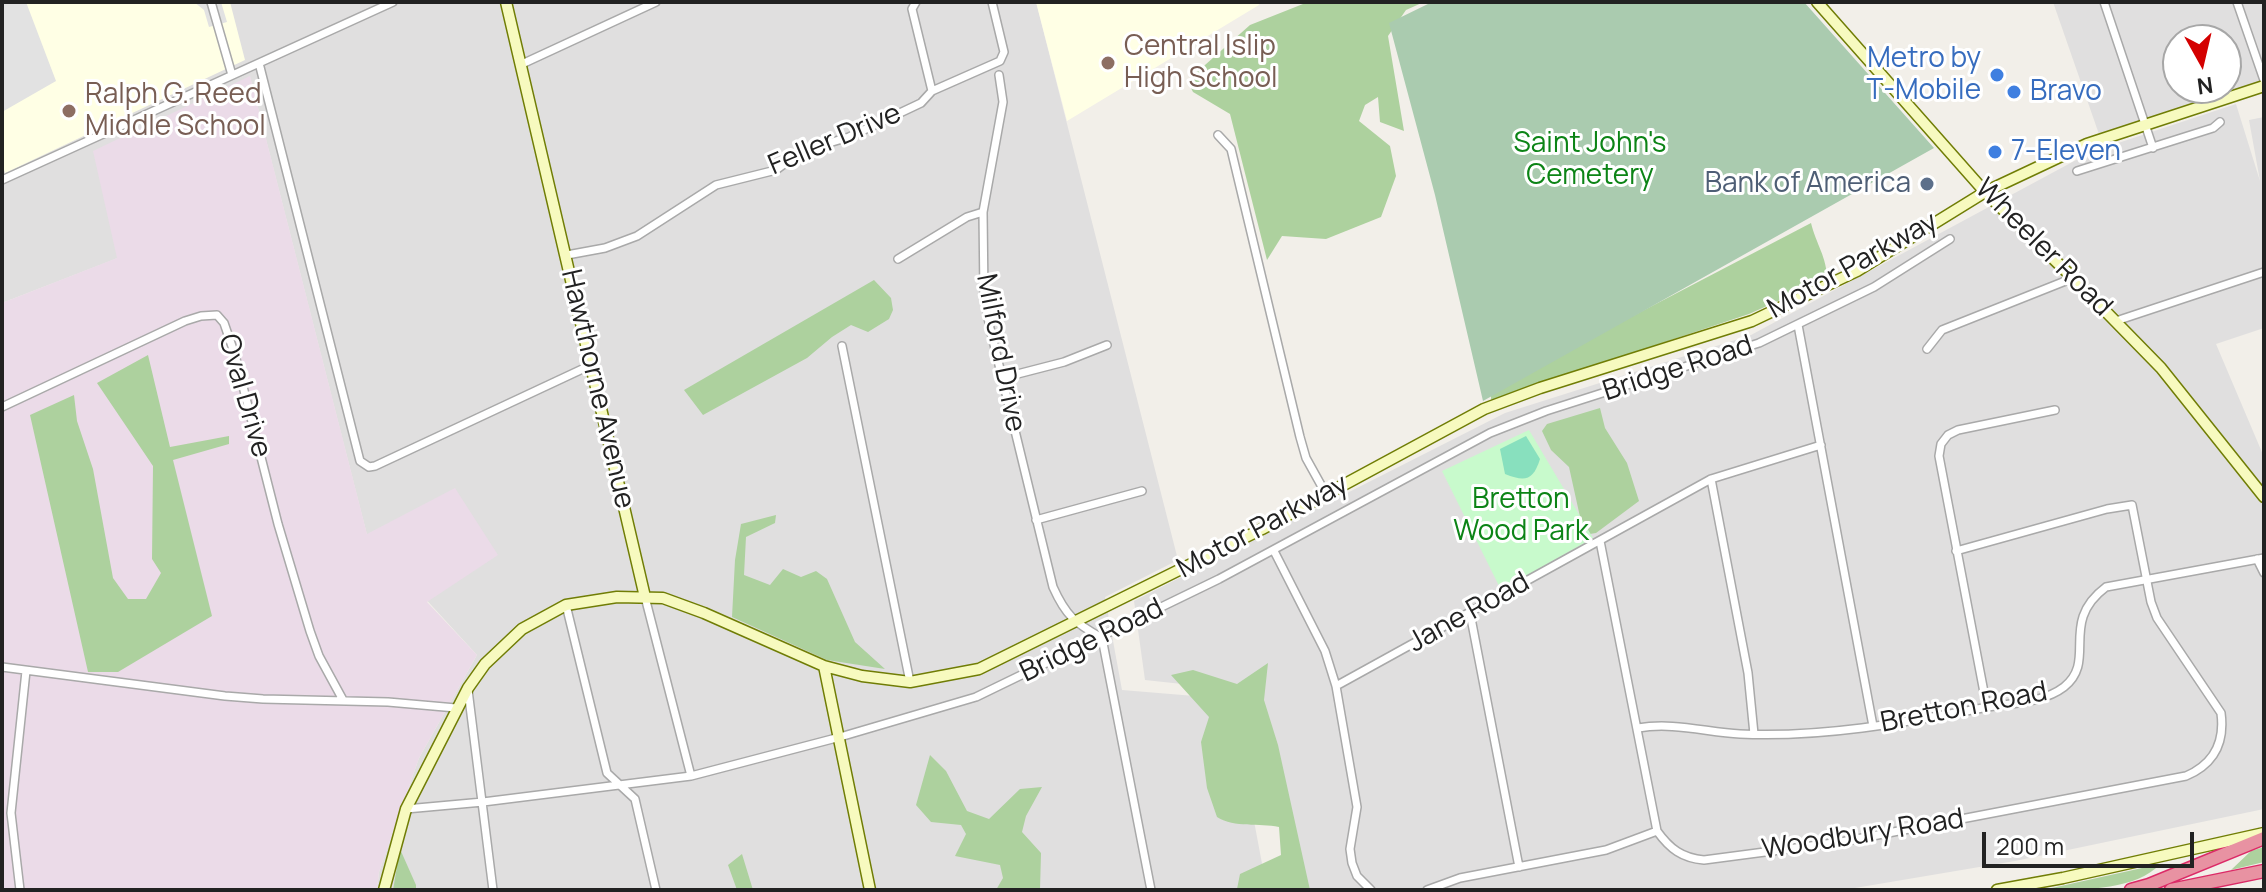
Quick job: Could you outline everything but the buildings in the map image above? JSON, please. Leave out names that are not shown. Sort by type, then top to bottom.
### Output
[{"type":"highway","points":[[2131,890],[2264,836]]},
{"type":"highway","points":[[2171,890],[2264,871]]},
{"type":"main road","name":"Hawthorne Avenue","points":[[506,2],[645,597]]},
{"type":"main road","name":"Wheeler Road","points":[[1817,2],[1985,192],[2161,368],[2264,497]]},
{"type":"main road","name":"Motor Parkway","points":[[384,890],[406,809],[468,688],[485,664],[522,629],[566,605],[617,597],[679,602],[824,666],[862,676],[910,682],[979,669],[1254,533],[1484,409],[1540,388],[1752,321],[1857,271],[1985,192],[2087,144],[2264,83]]},
{"type":"main road","points":[[824,666],[870,890]]},
{"type":"main road","points":[[1997,890],[2264,836]]},
{"type":"street","points":[[211,2],[232,75]]},
{"type":"street","points":[[2,180],[393,2]]},
{"type":"street","points":[[522,64],[656,2]]},
{"type":"street","points":[[916,2],[912,9],[932,91]]},
{"type":"street","name":"Feller Drive","points":[[567,255],[605,248],[637,236],[716,185],[776,170],[811,147],[849,137],[921,103],[932,91],[1004,57],[992,2]]},
{"type":"street","points":[[2104,2],[2153,148]]},
{"type":"street","points":[[2237,2],[2264,83]]},
{"type":"street","points":[[259,63],[360,461],[364,465],[375,466],[591,365]]},
{"type":"street","name":"Milford Drive","points":[[999,75],[1003,102],[983,212],[984,296],[1053,587],[1062,608],[1075,623]]},
{"type":"street","points":[[2077,171],[2213,128],[2220,122]]},
{"type":"street","points":[[1218,135],[1231,149],[1306,458],[1326,494]]},
{"type":"street","points":[[898,259],[967,217],[983,212]]},
{"type":"street","name":"Bridge Road","points":[[406,809],[691,776],[976,697],[1102,638],[1274,551],[1490,433],[1546,411],[1759,343],[1874,287],[1950,239]]},
{"type":"street","points":[[2116,321],[2264,272]]},
{"type":"street","points":[[1927,349],[1942,330],[2073,278]]},
{"type":"street","name":"Oval Drive","points":[[2,407],[185,321],[217,315],[224,323],[235,355],[278,524],[310,631],[319,656],[343,700]]},
{"type":"street","points":[[1798,325],[1873,726]]},
{"type":"street","points":[[1002,378],[1064,362],[1107,345]]},
{"type":"street","points":[[842,346],[910,682]]},
{"type":"street","points":[[1987,708],[1939,456],[1941,444],[1948,435],[1958,430],[2055,410]]},
{"type":"street","name":"Jane Road","points":[[1336,686],[1711,479],[1821,445]]},
{"type":"street","points":[[1711,479],[1741,630],[1754,734]]},
{"type":"street","points":[[1036,520],[1142,491]]},
{"type":"street","name":"Woodbury Road","points":[[1657,831],[1667,845],[1679,853],[1690,859],[1704,860],[1841,842],[2186,776],[2200,769],[2221,744],[2221,713],[2157,618],[2132,505],[2107,509],[1956,551]]},
{"type":"street","points":[[1427,890],[1442,883],[1606,850],[1657,831],[1600,541]]},
{"type":"street","points":[[1274,551],[1325,651],[1336,686],[1357,807],[1350,849],[1352,863],[1357,876],[1371,890]]},
{"type":"street","points":[[2260,558],[2264,573]]},
{"type":"street","name":"Bretton Road","points":[[1638,728],[1667,725],[1754,734],[1892,725],[2051,695],[2073,678],[2079,665],[2080,622],[2094,596],[2106,587],[2260,558]]},
{"type":"street","name":"Hawthorne Avenue","points":[[645,597],[691,776]]},
{"type":"street","points":[[566,605],[607,773],[635,799],[656,890]]},
{"type":"street","points":[[1470,613],[1519,867]]},
{"type":"street","points":[[1075,623],[1102,638],[1151,890]]},
{"type":"street","points":[[2,667],[225,696],[456,708]]},
{"type":"street","points":[[20,890],[11,813],[26,671]]},
{"type":"street","points":[[468,688],[493,890]]},
{"type":"shaded area","points":[[2,2],[1036,2],[1178,560],[1105,597],[1122,690],[1231,699],[1267,890],[377,890],[379,872],[419,758],[477,655],[367,535],[250,77],[118,258],[2,303]]},
{"type":"shaded area","name":"Ralph G. Reed Middle School","points":[[2,2],[230,2],[245,60],[5,173],[2,163]]},
{"type":"shaded area","points":[[2,2],[26,2],[56,81],[2,112]]},
{"type":"shaded area","points":[[194,2],[221,2],[227,22],[209,27],[204,10]]},
{"type":"shaded area","name":"Central Islip High School","points":[[1036,2],[1258,2],[1259,5],[1067,121]]},
{"type":"shaded area","points":[[2053,2],[2264,2],[2264,86],[2242,93],[2242,24],[2162,24],[2162,104],[2210,104],[2101,140]]},
{"type":"shaded area","points":[[250,76],[367,534],[455,488],[498,555],[427,602],[477,655],[419,758],[379,872],[377,890],[2,890],[2,303],[117,258],[93,151]]},
{"type":"shaded area","points":[[2236,104],[2260,181],[2249,120],[2264,117],[2264,328],[2216,344],[2264,457],[2264,809],[2015,861],[1843,890],[1295,890],[1256,692],[1145,680],[1134,601],[1505,413],[1751,335],[2091,152]]},
{"type":"green space","points":[[1308,2],[1424,2],[1406,10],[1388,36],[1404,131],[1380,122],[1378,97],[1365,105],[1359,121],[1390,146],[1396,176],[1381,217],[1326,239],[1282,236],[1267,260],[1230,114],[1193,92],[1189,84],[1196,73],[1250,25]]},
{"type":"green space","name":"Saint John's Cemetery","points":[[1432,2],[1804,2],[1934,148],[1483,401],[1435,195],[1389,23]]},
{"type":"green space","points":[[1811,223],[1827,279],[1749,314],[1491,400],[1491,390]]},
{"type":"green space","points":[[874,280],[891,298],[893,310],[889,319],[868,332],[851,325],[807,358],[703,415],[684,390]]},
{"type":"green space","points":[[148,355],[170,447],[229,436],[229,444],[173,460],[212,616],[118,672],[88,672],[30,415],[74,395],[77,421],[93,469],[113,578],[128,599],[146,599],[161,573],[152,559],[153,466],[97,383]]},
{"type":"green space","points":[[1600,408],[1605,428],[1627,463],[1639,501],[1596,533],[1584,535],[1569,467],[1551,450],[1542,431],[1547,424]]},
{"type":"green space","name":"Bretton Wood Park","points":[[1529,430],[1593,538],[1501,590],[1442,471]]},
{"type":"green space","points":[[1526,436],[1540,459],[1534,472],[1523,479],[1505,474],[1500,449]]},
{"type":"green space","points":[[776,515],[775,523],[746,537],[744,575],[770,585],[783,569],[801,577],[816,571],[827,579],[855,642],[885,669],[827,660],[732,617],[735,560],[741,524]]},
{"type":"green space","points":[[1268,663],[1264,700],[1278,745],[1310,890],[1237,889],[1240,874],[1281,855],[1279,827],[1239,824],[1217,817],[1207,788],[1201,742],[1209,717],[1171,675],[1193,670],[1237,684]]},
{"type":"green space","points":[[930,755],[946,771],[967,811],[989,819],[1020,789],[1042,787],[1026,816],[1022,832],[1041,853],[1040,890],[996,890],[1003,878],[1000,865],[955,856],[966,834],[961,825],[931,822],[916,805]]},
{"type":"green space","points":[[2264,847],[2264,862],[2231,870],[2251,851]]},
{"type":"green space","points":[[400,849],[416,885],[416,890],[393,890]]},
{"type":"green space","points":[[742,854],[753,890],[737,890],[728,865]]},
{"type":"green space","points":[[2160,864],[2150,873],[2122,884],[2089,889],[2043,890]]},
{"type":"place","name":"Central Islip High School","points":[[1108,63]]},
{"type":"place","name":"Metro by T-Mobile","points":[[1997,75]]},
{"type":"place","name":"Bravo","points":[[2014,92]]},
{"type":"place","name":"Ralph G. Reed Middle School","points":[[69,111]]},
{"type":"place","name":"7-Eleven","points":[[1995,152]]},
{"type":"place","name":"Bank of America","points":[[1927,184]]}]
